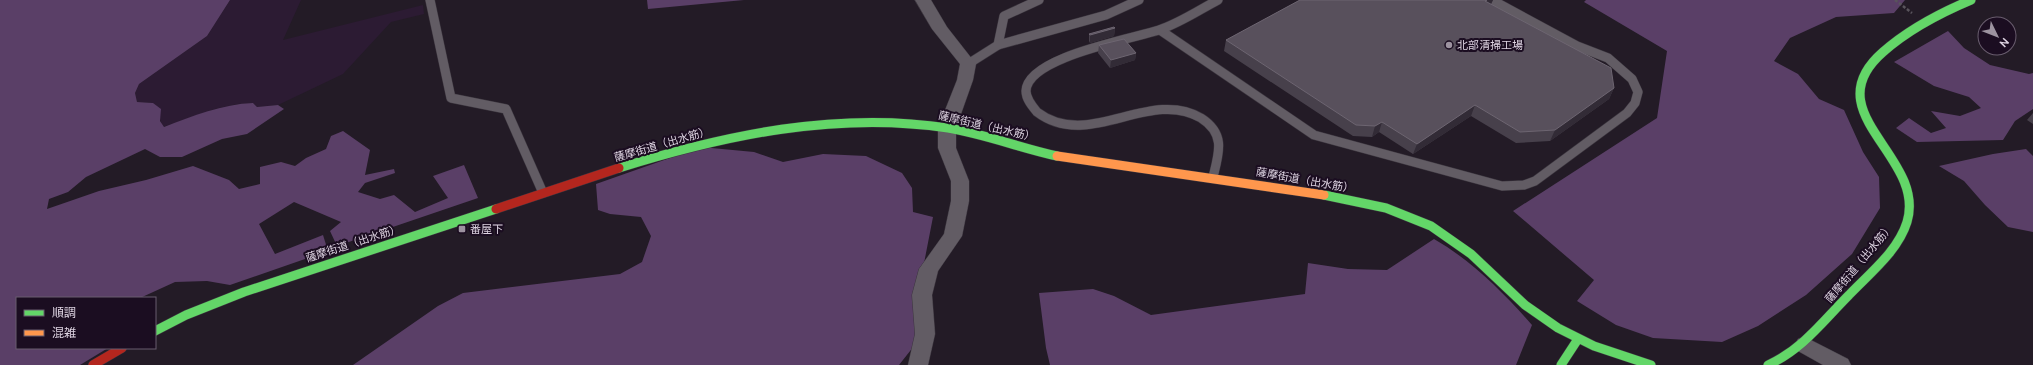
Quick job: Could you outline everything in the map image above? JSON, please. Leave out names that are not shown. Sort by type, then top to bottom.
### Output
[{"type":"street","points":[[918,365],[925,334],[922,295],[929,269],[953,236],[960,201],[960,181],[947,148],[947,128],[965,80],[968,64],[940,29],[923,0]]},
{"type":"street","name":"薩摩街道（出水筋）","points":[[1768,365],[1784,360],[1805,345],[1872,270],[1894,244],[1904,229],[1909,210],[1899,169],[1873,131],[1865,115],[1861,102],[1861,80],[1866,66],[1875,57],[1925,22],[1947,9],[1971,0]]},
{"type":"street","name":"薩摩街道（出水筋）","points":[[156,330],[193,312],[244,292],[659,156],[741,135],[763,131],[868,122],[947,128],[1053,155],[1091,162],[1213,177],[1344,198],[1398,212],[1424,222],[1443,233],[1465,249],[1531,309],[1578,339],[1630,360],[1651,365]]},
{"type":"street","points":[[1561,365],[1578,339]]},
{"type":"street","points":[[1805,345],[1840,365]]},
{"type":"street","points":[[93,365],[120,349]]},
{"type":"lane","points":[[430,0],[451,98],[506,109],[543,193]]},
{"type":"lane","points":[[998,45],[1004,16],[1039,0]]},
{"type":"lane","points":[[968,64],[998,45],[1106,15],[1139,0]]},
{"type":"lane","points":[[1213,177],[1219,148],[1218,136],[1213,127],[1202,118],[1190,113],[1162,110],[1084,125],[1069,124],[1040,115],[1028,101],[1026,90],[1028,82],[1032,76],[1063,57],[1160,30],[1218,0]]},
{"type":"lane","points":[[1160,30],[1300,127],[1314,135],[1502,186],[1524,185],[1535,181],[1627,113],[1635,103],[1638,92],[1632,79],[1608,58],[1578,46],[1492,0]]},
{"type":"path","points":[[1894,0],[1925,22]]},
{"type":"shaded area","points":[[0,0],[230,0],[207,36],[139,84],[135,93],[137,102],[153,103],[161,109],[160,121],[164,127],[208,111],[241,104],[253,103],[257,107],[278,105],[284,109],[247,134],[222,139],[182,157],[160,157],[145,149],[86,177],[68,192],[49,199],[47,209],[99,191],[146,180],[193,166],[229,180],[239,189],[260,184],[260,167],[281,162],[295,166],[306,158],[326,149],[331,136],[343,131],[370,150],[365,175],[394,169],[395,173],[365,183],[358,192],[380,199],[394,195],[415,212],[448,198],[433,176],[464,165],[478,198],[337,246],[330,231],[341,222],[294,202],[259,224],[275,254],[323,235],[328,251],[230,285],[207,281],[175,282],[142,297],[16,297],[16,349],[106,349],[80,365],[0,365]]},
{"type":"shaded area","points":[[230,0],[301,0],[283,40],[423,5],[424,14],[391,22],[343,74],[278,105],[257,107],[253,103],[238,104],[215,109],[163,127],[153,103],[137,102],[135,93],[139,84],[207,36]]},
{"type":"shaded area","points":[[647,0],[744,0],[648,9]]},
{"type":"shaded area","points":[[1586,0],[1905,0],[1894,13],[1836,17],[1790,38],[1774,61],[1798,74],[1819,99],[1844,110],[1863,152],[1879,177],[1880,208],[1852,254],[1806,295],[1758,326],[1722,342],[1653,338],[1616,325],[1577,301],[1594,280],[1513,211],[1657,118],[1667,51],[1584,2]]},
{"type":"shaded area","points":[[1948,31],[1964,48],[1990,65],[2029,74],[2033,73],[2033,109],[2015,121],[2003,140],[1917,142],[1896,128],[1909,118],[1931,133],[1946,128],[1931,111],[1960,116],[1981,108],[1969,97],[1934,86],[1894,62]]},
{"type":"shaded area","points":[[701,147],[754,152],[783,162],[823,154],[866,156],[902,173],[912,188],[913,212],[933,217],[919,289],[914,346],[899,365],[353,365],[438,306],[463,293],[620,274],[642,262],[651,236],[641,217],[610,214],[598,210],[596,184]]},
{"type":"shaded area","points":[[2026,149],[2033,156],[2033,232],[2008,227],[1985,205],[1964,181],[1939,166],[1993,154]]},
{"type":"shaded area","points":[[1434,239],[1448,247],[1474,267],[1510,301],[1532,325],[1516,365],[1050,365],[1046,348],[1039,293],[1093,289],[1114,296],[1151,315],[1305,294],[1308,263],[1348,269],[1387,270]]},
{"type":"building","points":[[1300,0],[1487,0],[1485,1],[1611,68],[1614,88],[1555,130],[1520,132],[1475,105],[1417,144],[1382,122],[1375,126],[1356,125],[1226,40]]},
{"type":"building","points":[[1114,27],[1115,28],[1089,34]]},
{"type":"building","points":[[1124,39],[1136,53],[1111,60],[1099,45]]},
{"type":"traffic: fast","points":[[1768,365],[1793,352],[1813,335],[1877,267],[1895,245],[1907,221],[1909,210],[1908,198],[1901,175],[1869,123],[1861,104],[1859,88],[1866,70],[1876,58],[1907,33],[1942,13],[1971,0]]},
{"type":"traffic: fast","points":[[619,168],[698,145],[739,136],[780,129],[863,123],[905,124],[960,130],[1057,156]]},
{"type":"traffic: fast","points":[[1324,195],[1354,200],[1386,208],[1431,226],[1449,237],[1471,254],[1525,305],[1558,328],[1576,338],[1613,354],[1651,365]]},
{"type":"traffic: fast","points":[[156,330],[186,315],[244,292],[496,209]]},
{"type":"traffic: fast","points":[[1561,365],[1578,339]]},
{"type":"traffic: slow","points":[[1057,156],[1324,195]]},
{"type":"traffic: jam","points":[[496,209],[619,168]]},
{"type":"traffic: jam","points":[[93,365],[120,349]]},
{"type":"place","name":"北部清掃工場","points":[[1449,45]]},
{"type":"place","name":"番屋下","points":[[462,229]]}]
